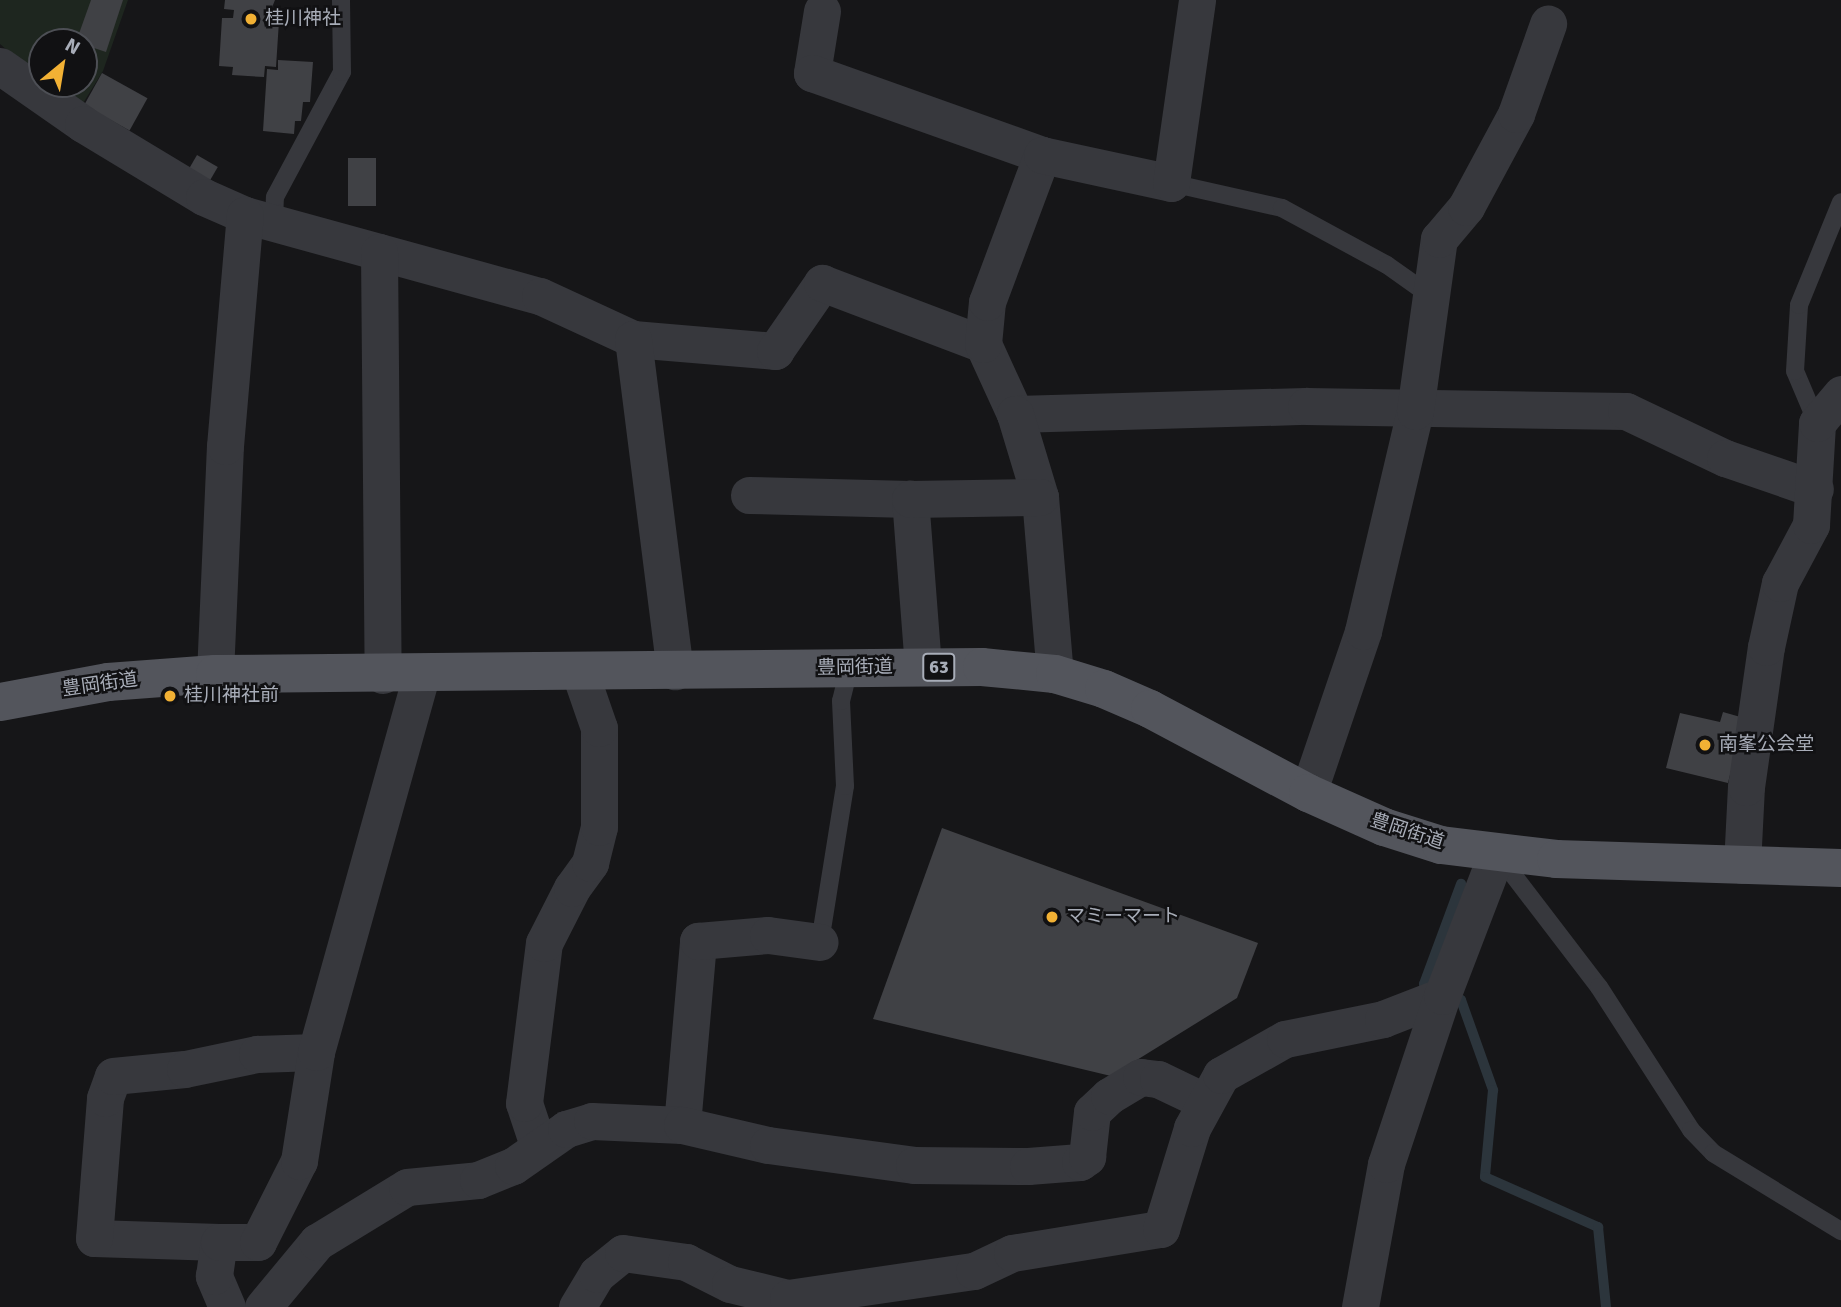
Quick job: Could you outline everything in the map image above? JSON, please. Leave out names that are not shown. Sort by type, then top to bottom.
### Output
[{"type":"main road","name":"豊岡街道","points":[[0,702],[108,682],[215,674],[383,675],[982,667],[1055,674],[1150,709],[1308,793],[1384,827],[1441,845],[1497,853],[1841,868]]},
{"type":"street","points":[[822,11],[813,73],[1042,155],[1171,183],[1197,0]]},
{"type":"street","points":[[1308,793],[1363,631],[1415,411],[1428,293],[1439,239],[1466,207],[1516,114],[1548,24]]},
{"type":"street","points":[[0,65],[94,131],[204,197],[259,219],[540,296],[633,339],[775,351],[822,283],[983,344]]},
{"type":"street","points":[[1042,155],[987,302],[983,344],[1015,414],[1040,497],[1055,674]]},
{"type":"street","points":[[215,674],[225,446],[259,219]]},
{"type":"street","points":[[379,252],[383,675]]},
{"type":"street","points":[[633,339],[675,671]]},
{"type":"street","points":[[1742,865],[1746,787],[1766,647],[1780,583],[1811,526],[1815,489],[1829,429],[1841,394]]},
{"type":"street","points":[[1015,414],[1306,406],[1415,411],[1626,411],[1725,458],[1815,489]]},
{"type":"street","points":[[749,495],[910,499],[1040,497]]},
{"type":"street","points":[[910,499],[923,667]]},
{"type":"street","points":[[316,1052],[257,1054],[185,1069],[113,1076],[104,1098],[94,1238],[258,1242],[274,1215],[299,1161],[316,1052],[422,673]]},
{"type":"street","points":[[538,1145],[524,1103],[544,943],[590,863],[599,827],[599,728],[580,673]]},
{"type":"street","points":[[1360,1307],[1386,1164],[1442,996],[1497,853]]},
{"type":"street","points":[[682,1125],[698,941],[768,935],[820,942]]},
{"type":"street","points":[[577,1307],[597,1274],[624,1253],[686,1262],[730,1284],[788,1298],[974,1271],[1012,1254],[1161,1228],[1192,1128],[1221,1075],[1285,1039],[1383,1018],[1442,996]]},
{"type":"street","points":[[263,1307],[317,1242],[407,1187],[478,1180],[513,1167],[538,1145],[566,1129],[592,1122],[682,1125],[768,1145],[914,1165],[1028,1166],[1080,1163],[1087,1157],[1092,1112],[1109,1096],[1141,1077],[1158,1079],[1206,1102]]},
{"type":"street","points":[[219,1242],[214,1276],[227,1307]]},
{"type":"lane","points":[[259,219],[275,197],[342,72],[341,0]]},
{"type":"lane","points":[[1171,183],[1282,208],[1428,293]]},
{"type":"lane","points":[[1829,429],[1795,371],[1799,305],[1841,202]]},
{"type":"lane","points":[[820,942],[845,786],[841,701],[849,669]]},
{"type":"lane","points":[[1497,853],[1599,987],[1691,1130],[1713,1153],[1841,1231]]},
{"type":"shaded area","points":[[0,0],[128,0],[98,79],[98,28],[28,28],[28,68],[0,44]]},
{"type":"shaded area","points":[[71,98],[86,98],[82,105]]},
{"type":"building","points":[[91,0],[123,0],[106,52],[98,49],[98,28],[81,28]]},
{"type":"building","points":[[225,0],[275,0],[267,20],[279,21],[276,67],[265,66],[264,77],[232,75],[233,67],[219,66],[222,18],[233,18],[234,10],[224,9]]},
{"type":"building","points":[[278,60],[313,62],[310,102],[303,102],[301,121],[295,121],[294,134],[263,131],[267,69],[278,70]]},
{"type":"building","points":[[102,73],[147,98],[130,131],[84,105],[88,98],[98,98],[98,80]]},
{"type":"building","points":[[197,155],[218,167],[210,181],[189,169]]},
{"type":"building","points":[[348,158],[376,158],[376,206],[348,206]]},
{"type":"building","name":"南峯公会堂","points":[[1723,712],[1744,718],[1728,783],[1666,768],[1680,713],[1720,722]]},
{"type":"building","points":[[942,828],[1258,943],[1237,998],[1111,1076],[873,1019]]},
{"type":"waterway","points":[[1436,989],[1424,984],[1461,884]]},
{"type":"waterway","points":[[1450,995],[1461,1000],[1493,1090],[1485,1177],[1598,1227],[1606,1307]]},
{"type":"place","name":"桂川神社","points":[[251,19]]},
{"type":"place","name":"桂川神社前","points":[[170,696]]},
{"type":"place","name":"南峯公会堂","points":[[1705,745]]},
{"type":"place","name":"マミーマート","points":[[1052,917]]}]
